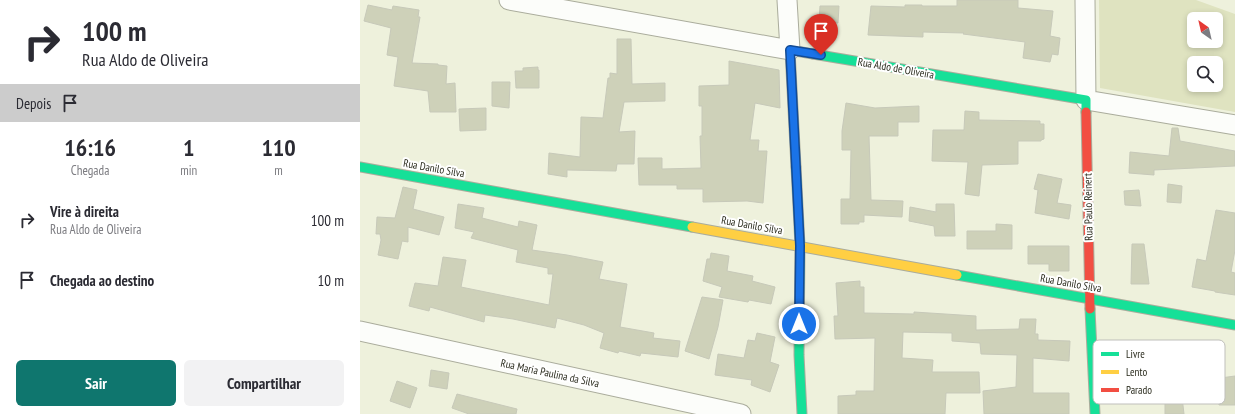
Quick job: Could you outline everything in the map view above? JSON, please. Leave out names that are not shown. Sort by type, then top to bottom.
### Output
[{"type":"street","name":"Rua Aldo de Oliveira","points":[[509,0],[790,50],[1235,126]]},
{"type":"street","points":[[787,0],[800,246],[799,355],[802,414]]},
{"type":"street","name":"Rua Paulo Reinert","points":[[1085,0],[1090,299],[1093,385]]},
{"type":"street","name":"Rua Danilo Silva","points":[[360,167],[1235,325]]},
{"type":"street","name":"Rua Maria Paulina da Silva","points":[[360,331],[741,414]]},
{"type":"street","name":"Rua Paulo Reinert","points":[[1094,404],[1094,414]]},
{"type":"green space","points":[[1099,0],[1196,0],[1235,14],[1235,112],[1100,88]]},
{"type":"building","points":[[957,0],[1018,0],[1018,8],[1053,11],[1050,36],[1060,38],[1058,55],[1052,54],[1050,62],[1023,58],[1025,42],[963,34],[964,33],[923,32],[923,37],[868,35],[871,6],[957,6]]},
{"type":"building","points":[[368,5],[392,10],[393,6],[419,10],[418,17],[420,17],[412,63],[438,64],[447,66],[446,84],[455,83],[456,112],[430,112],[428,91],[394,86],[398,57],[387,55],[391,28],[364,21]]},
{"type":"building","points":[[820,6],[839,6],[838,23],[819,22]]},
{"type":"building","points":[[617,39],[631,39],[632,84],[665,83],[665,101],[624,102],[619,132],[635,131],[634,164],[617,164],[616,171],[567,170],[567,177],[548,174],[549,153],[580,157],[581,117],[603,118],[608,78],[610,78],[610,73],[617,74]]},
{"type":"building","points":[[729,61],[779,70],[780,108],[755,103],[750,140],[759,140],[758,151],[767,151],[763,203],[747,201],[703,202],[703,189],[677,189],[677,185],[639,185],[638,158],[662,158],[662,169],[701,168],[700,136],[702,136],[702,106],[699,106],[699,86],[729,85]]},
{"type":"building","points":[[538,67],[539,88],[516,88],[515,71],[523,71],[523,68]]},
{"type":"building","points":[[492,82],[510,82],[509,108],[492,106]]},
{"type":"building","points":[[846,103],[875,108],[919,106],[919,122],[898,122],[898,136],[869,136],[871,200],[903,201],[902,217],[864,215],[864,222],[859,222],[859,224],[841,224],[841,199],[850,199],[851,150],[842,150],[842,131]]},
{"type":"building","points":[[486,108],[486,130],[460,131],[459,109]]},
{"type":"building","points":[[965,111],[979,112],[979,120],[1040,121],[1040,124],[1044,124],[1044,139],[1041,141],[1018,141],[1018,164],[982,165],[979,196],[965,194],[968,162],[932,161],[933,130],[964,130]]},
{"type":"building","points":[[1172,128],[1178,128],[1180,141],[1235,151],[1235,166],[1154,170],[1154,175],[1129,173],[1130,152],[1169,156]]},
{"type":"building","points":[[1038,174],[1062,179],[1057,203],[1071,205],[1069,219],[1035,213],[1038,190],[1034,189]]},
{"type":"building","points":[[1168,184],[1182,186],[1181,203],[1167,202]]},
{"type":"building","points":[[403,187],[417,190],[413,209],[444,217],[439,235],[408,227],[408,242],[402,241],[398,259],[378,255],[381,240],[380,234],[376,234],[377,217],[395,218]]},
{"type":"building","points":[[1139,190],[1141,206],[1125,205],[1124,191]]},
{"type":"building","points":[[458,204],[484,208],[482,218],[518,227],[519,221],[537,225],[532,250],[603,262],[599,279],[627,284],[620,327],[654,333],[653,338],[680,341],[678,357],[641,353],[640,356],[619,351],[618,353],[600,348],[604,333],[584,325],[557,318],[555,328],[485,315],[484,322],[430,307],[429,311],[409,306],[415,283],[438,286],[443,257],[466,260],[461,287],[549,305],[553,274],[548,274],[548,268],[516,262],[518,250],[471,238],[474,232],[455,228]]},
{"type":"building","points":[[936,204],[954,204],[955,236],[935,236],[934,226],[909,221],[910,207],[936,212]]},
{"type":"building","points":[[1216,210],[1235,213],[1235,250],[1231,272],[1235,273],[1235,295],[1192,287],[1197,259],[1206,261]]},
{"type":"building","points":[[996,224],[1012,225],[1012,249],[967,249],[967,231],[996,231]]},
{"type":"building","points":[[1132,244],[1144,244],[1149,284],[1131,284]]},
{"type":"building","points":[[1028,246],[1069,246],[1069,271],[1049,271],[1049,264],[1028,264]]},
{"type":"building","points":[[711,253],[729,256],[727,271],[753,276],[752,281],[775,287],[771,304],[719,297],[722,287],[703,281],[707,259],[710,259]]},
{"type":"building","points":[[860,281],[860,287],[864,287],[864,313],[914,314],[914,312],[976,316],[976,330],[1019,329],[1020,319],[1036,319],[1035,334],[1038,334],[1038,340],[1070,341],[1069,361],[1033,358],[1033,393],[1069,393],[1069,414],[984,414],[983,391],[1016,387],[1017,355],[981,354],[980,343],[952,341],[952,333],[903,332],[902,358],[933,360],[932,372],[979,372],[980,393],[946,393],[945,414],[838,414],[838,396],[856,395],[856,391],[874,391],[875,338],[835,339],[834,316],[838,316],[836,283]]},
{"type":"building","points":[[702,297],[723,300],[718,327],[709,359],[685,351]]},
{"type":"building","points":[[757,333],[775,337],[770,362],[779,365],[770,392],[751,385],[752,380],[715,375],[718,354],[744,358],[748,340],[755,341]]},
{"type":"building","points":[[431,370],[449,373],[447,389],[429,386]]},
{"type":"building","points":[[1235,376],[1235,405],[1219,405],[1225,404],[1225,377]]},
{"type":"building","points":[[397,381],[417,388],[410,408],[390,401]]},
{"type":"building","points":[[457,394],[517,409],[516,414],[469,414],[452,408]]},
{"type":"building","points":[[1165,404],[1183,404],[1184,414],[1165,414]]},
{"type":"traffic: fast","points":[[813,54],[1086,100],[1086,112]]},
{"type":"traffic: fast","points":[[360,167],[692,227]]},
{"type":"traffic: fast","points":[[796,167],[800,246],[799,355],[802,414]]},
{"type":"traffic: fast","points":[[957,275],[1235,325]]},
{"type":"traffic: fast","points":[[1090,309],[1093,372]]},
{"type":"traffic: fast","points":[[1095,404],[1095,414]]},
{"type":"traffic: slow","points":[[796,167],[790,50],[813,54]]},
{"type":"traffic: slow","points":[[692,227],[957,275]]},
{"type":"traffic: jam","points":[[1086,112],[1090,309]]},
{"type":"route","points":[[799,324],[800,246],[790,50],[821,55]]}]
